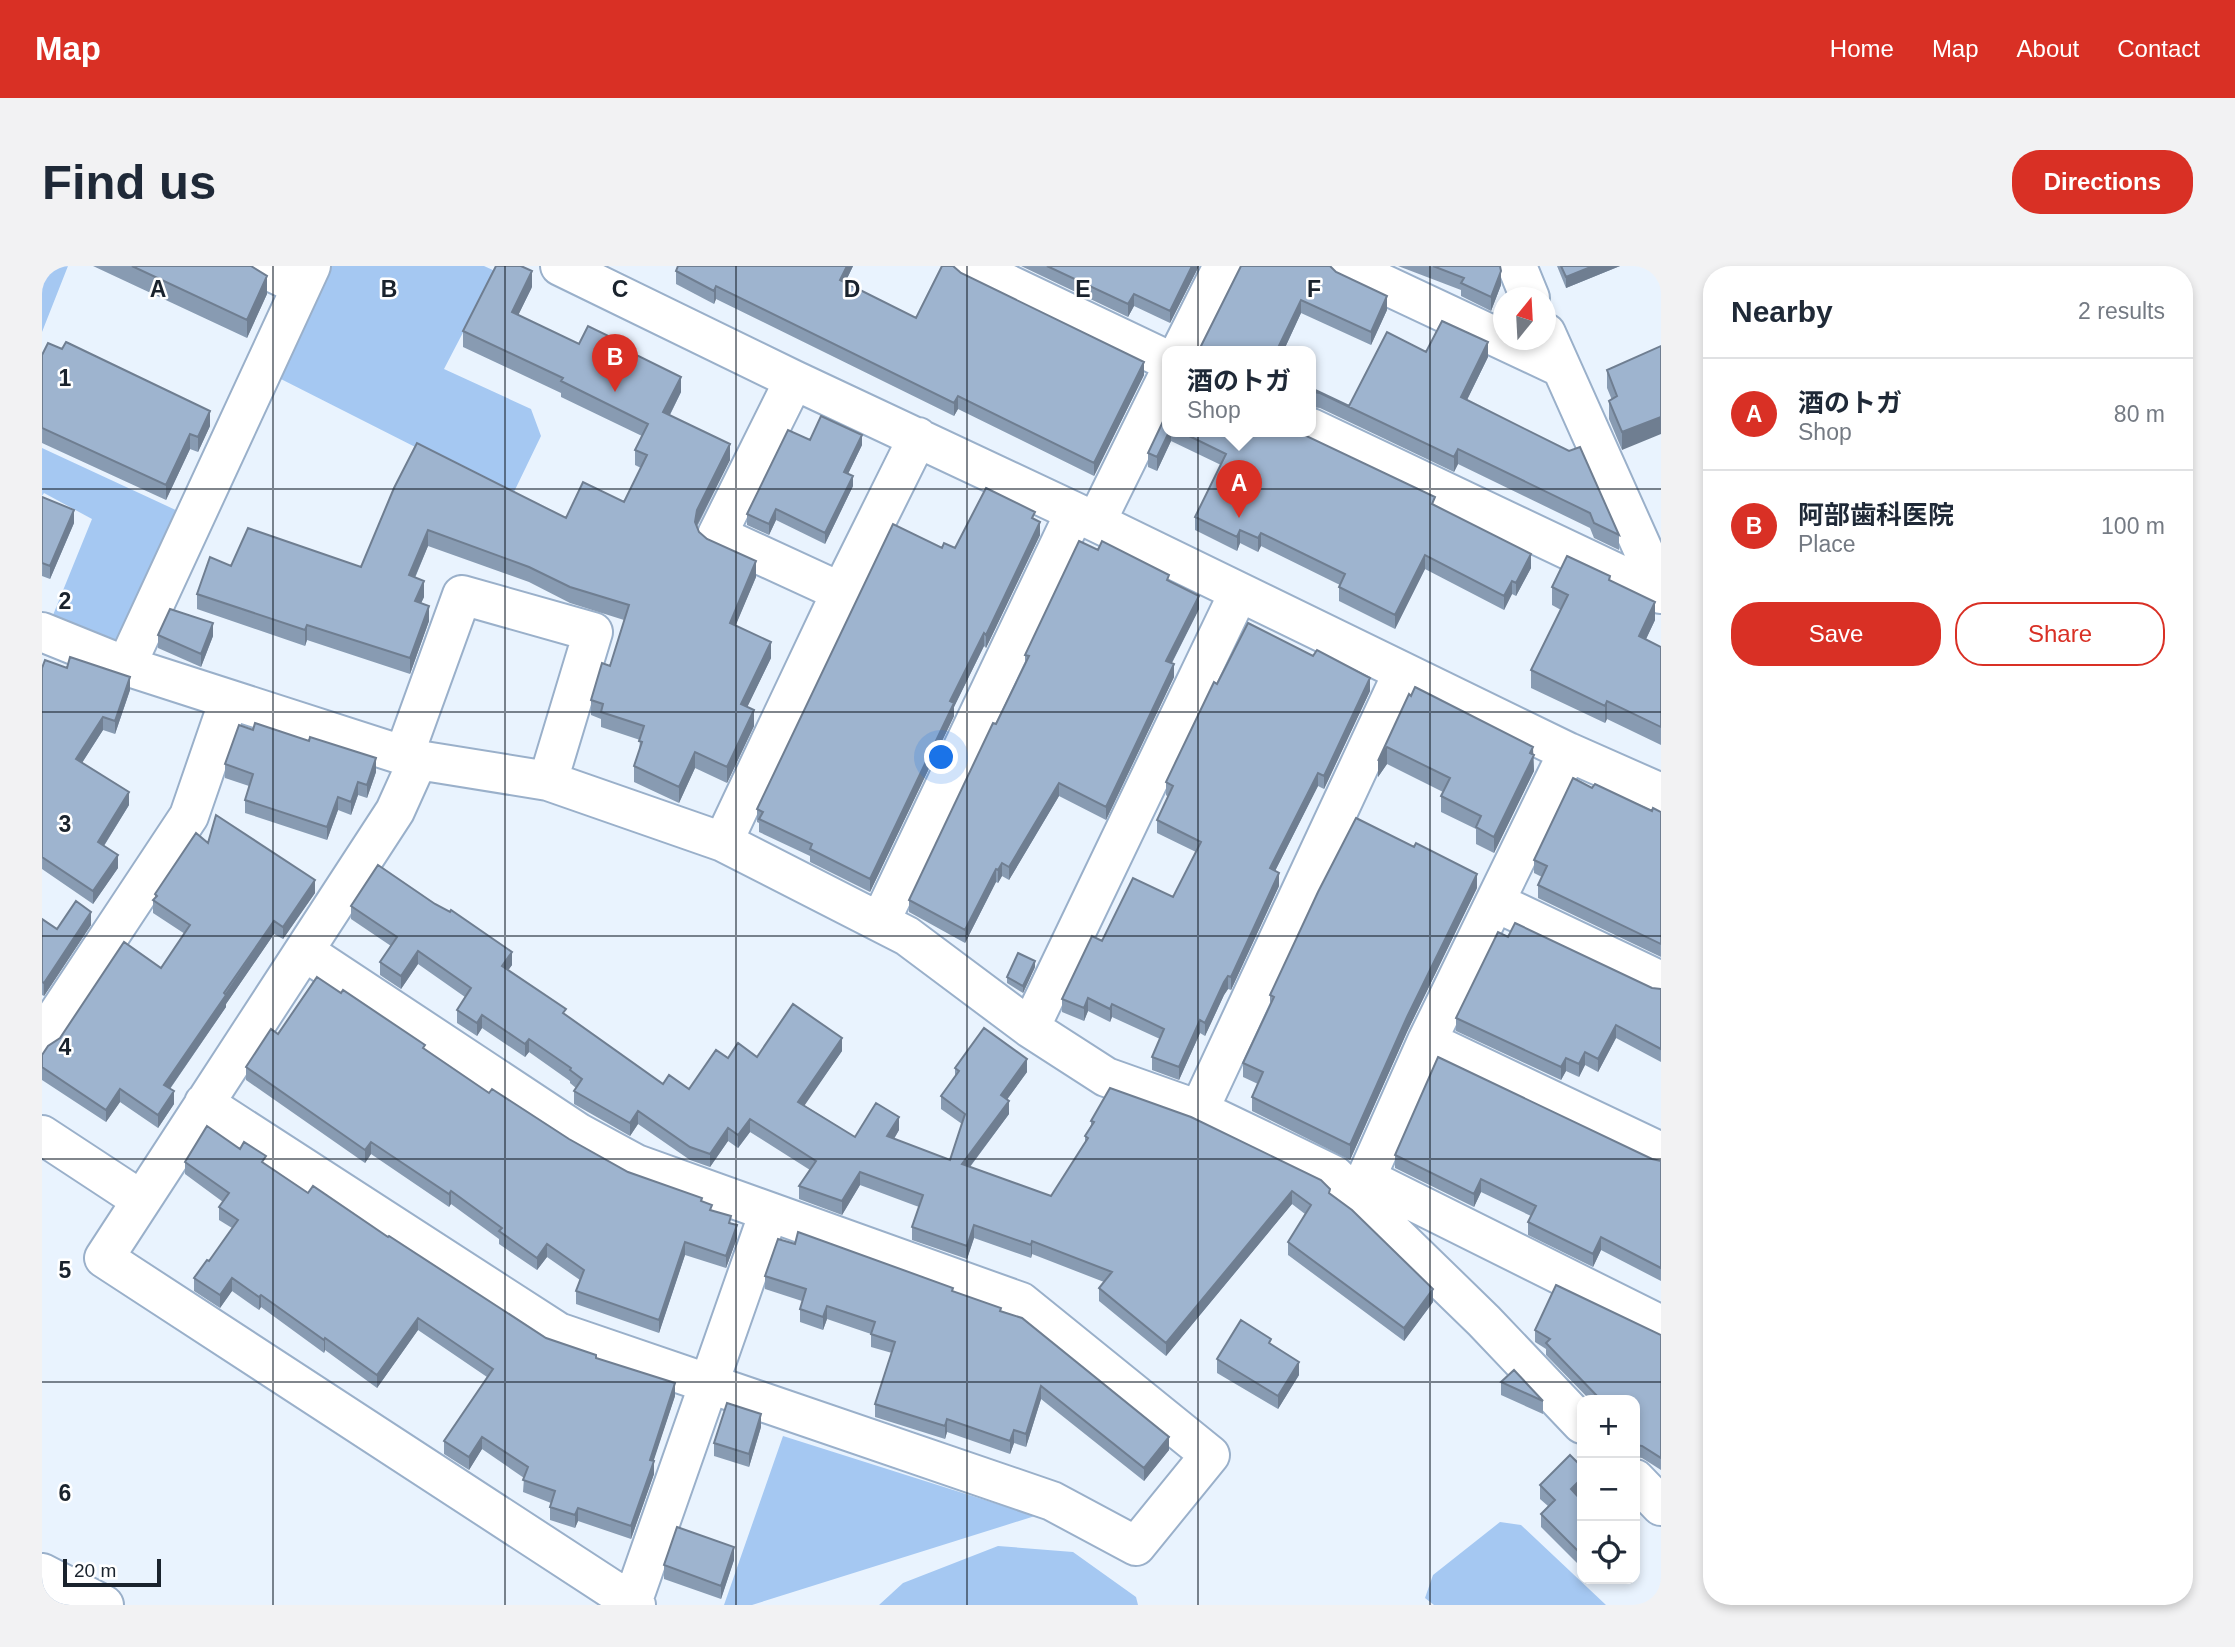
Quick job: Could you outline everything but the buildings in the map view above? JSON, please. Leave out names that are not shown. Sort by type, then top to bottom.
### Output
[{"type":"street","points":[[127,666],[306,276],[259,266]]},
{"type":"street","points":[[970,266],[1162,358]]},
{"type":"street","points":[[1183,346],[1223,266]]},
{"type":"street","points":[[1346,266],[1560,367]]},
{"type":"street","points":[[1517,266],[1526,287]]},
{"type":"street","points":[[572,268],[794,380],[1086,517],[1568,752],[1661,793]]},
{"type":"street","points":[[1553,350],[1661,592]]},
{"type":"street","points":[[794,380],[717,536],[841,592]]},
{"type":"street","points":[[880,922],[1086,517],[1162,386]]},
{"type":"street","points":[[1316,430],[1661,592]]},
{"type":"street","points":[[723,842],[841,592],[918,437]]},
{"type":"street","points":[[1030,1028],[1239,592]]},
{"type":"street","points":[[548,780],[593,632],[462,595],[395,811],[104,1258],[634,1604],[769,1212]]},
{"type":"street","points":[[45,639],[411,758],[548,780],[723,842],[907,936],[1030,1028],[1106,1077],[1199,1110],[1661,1325]]},
{"type":"street","points":[[1199,1110],[1403,672]]},
{"type":"street","points":[[42,1038],[189,816],[229,700]]},
{"type":"street","points":[[1359,1185],[1568,752]]},
{"type":"street","points":[[1495,902],[1661,981]]},
{"type":"street","points":[[204,1103],[558,1332],[1052,1501],[1136,1546],[1210,1455],[1021,1302],[636,1164],[579,1133],[304,951]]},
{"type":"street","points":[[1427,1041],[1661,1152]]},
{"type":"street","points":[[42,1135],[141,1200]]},
{"type":"street","points":[[1359,1185],[1577,1419]]},
{"type":"street","points":[[1640,1484],[1661,1506]]},
{"type":"street","points":[[42,1573],[104,1605]]},
{"type":"shaded area","points":[[42,266],[68,266],[42,332]]},
{"type":"shaded area","points":[[329,266],[484,266],[495,271],[444,369],[531,409],[541,436],[512,496],[273,375]]},
{"type":"shaded area","points":[[42,448],[180,512],[115,647],[51,620],[92,519],[44,493],[42,496]]},
{"type":"shaded area","points":[[783,1436],[1035,1516],[752,1605],[724,1605]]},
{"type":"shaded area","points":[[1500,1522],[1521,1525],[1577,1578],[1577,1584],[1584,1584],[1606,1605],[1434,1605],[1425,1598],[1433,1575]]},
{"type":"shaded area","points":[[998,1546],[1073,1552],[1136,1597],[1138,1605],[879,1605],[903,1583]]},
{"type":"place","name":"阿部歯科医院","points":[[615,392]]},
{"type":"place","name":"酒のトガ","points":[[1239,518]]}]
